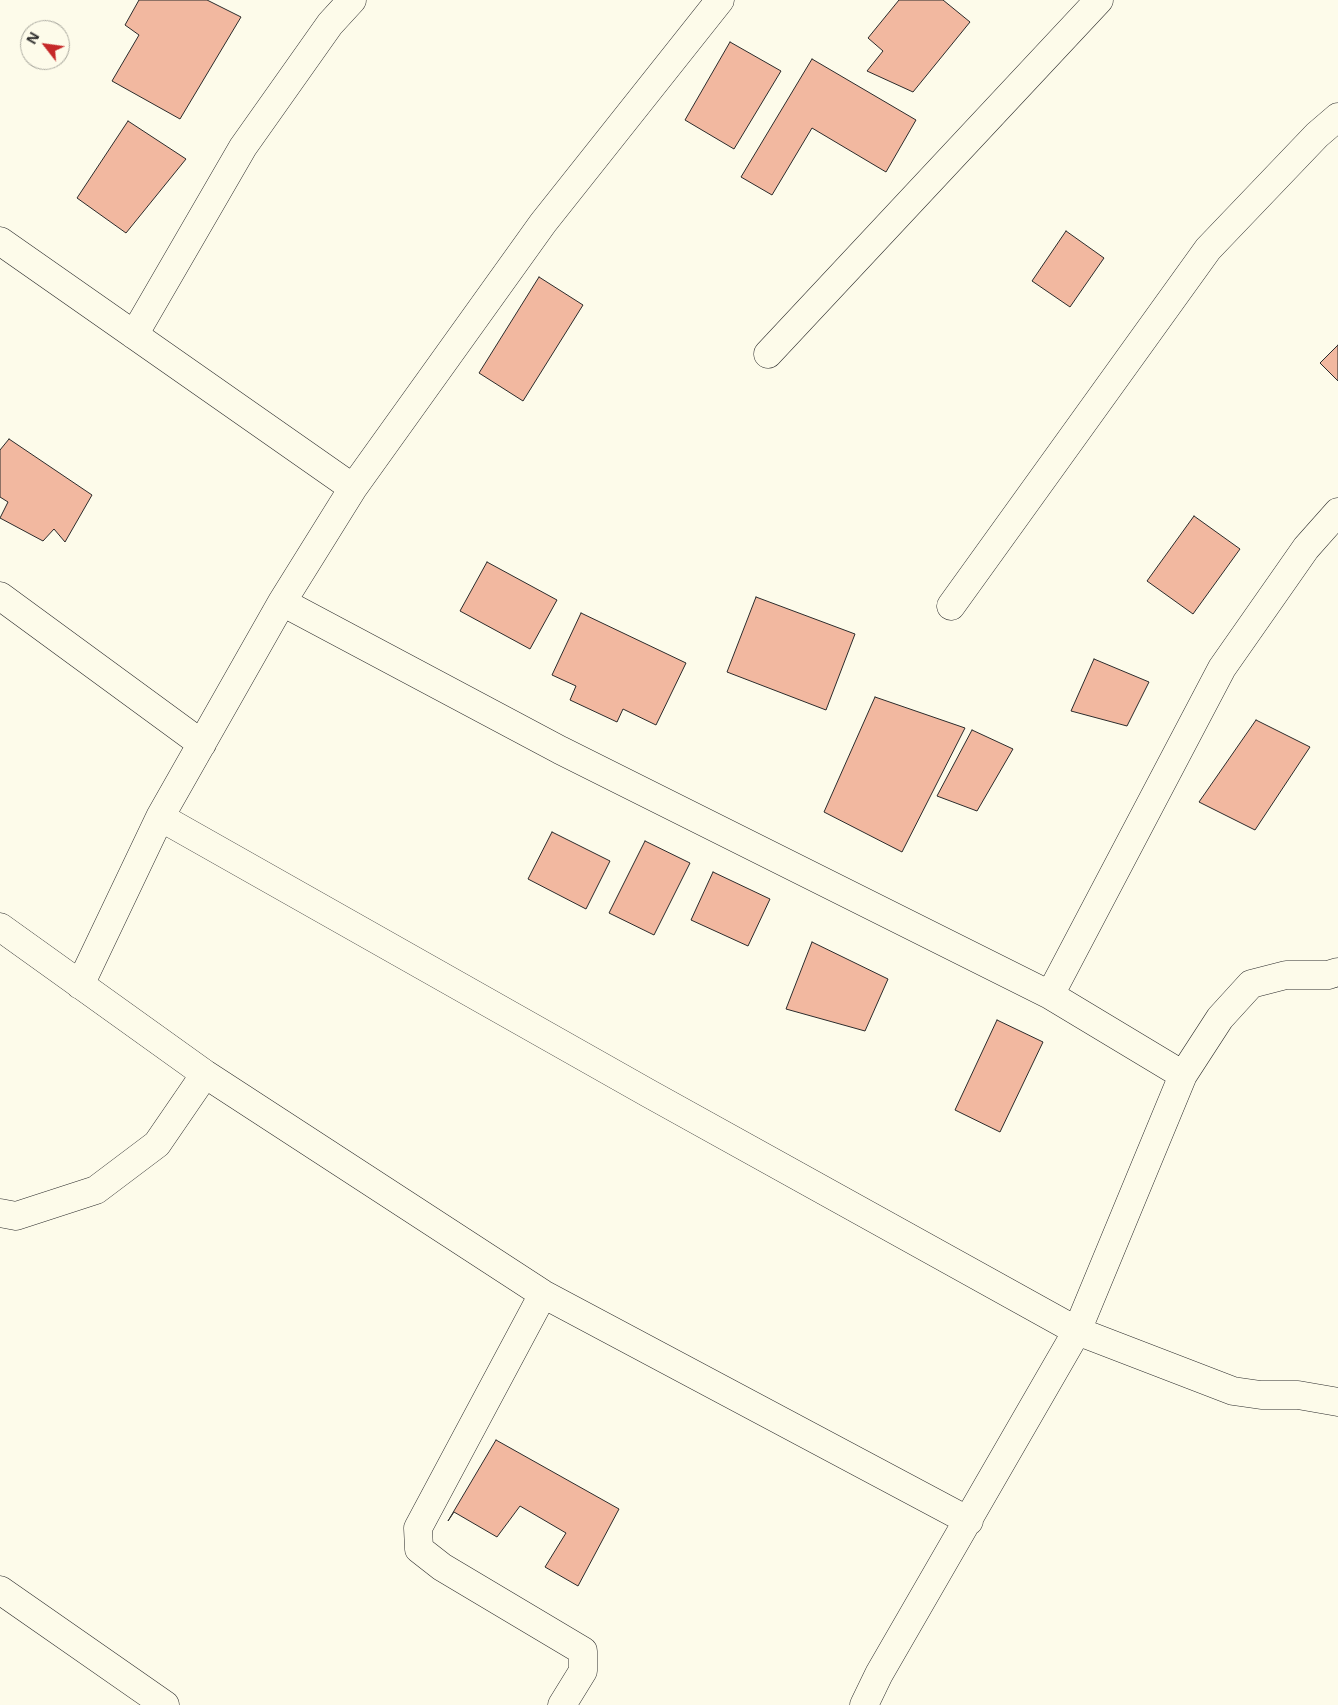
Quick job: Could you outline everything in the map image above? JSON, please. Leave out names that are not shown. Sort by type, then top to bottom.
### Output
[{"type":"street","points":[[134,335],[243,147],[330,24],[352,0]]},
{"type":"street","points":[[80,985],[160,817],[282,602],[353,488],[544,223],[720,0]]},
{"type":"street","points":[[768,354],[1100,0]]},
{"type":"street","points":[[951,606],[1208,249],[1317,135],[1338,117]]},
{"type":"street","points":[[0,241],[353,488]]},
{"type":"street","points":[[1050,995],[1222,668],[1306,548],[1338,512]]},
{"type":"street","points":[[0,596],[202,744]]},
{"type":"street","points":[[282,602],[560,750],[1050,995],[1183,1075]]},
{"type":"street","points":[[160,817],[648,1094],[1077,1331],[1233,1390],[1261,1395],[1298,1395],[1338,1402]]},
{"type":"street","points":[[0,927],[205,1074],[543,1294],[969,1522]]},
{"type":"street","points":[[864,1705],[879,1674],[969,1522],[1027,1416],[1077,1331],[1183,1075],[1220,1018],[1251,984],[1286,975],[1328,975],[1338,972]]},
{"type":"street","points":[[0,1213],[16,1216],[96,1190],[157,1144],[205,1074]]},
{"type":"street","points":[[543,1294],[418,1528],[419,1549],[442,1567],[583,1651],[583,1671],[562,1705]]},
{"type":"street","points":[[0,1590],[165,1705]]},
{"type":"building","points":[[139,0],[207,0],[241,17],[180,119],[112,81],[139,35],[125,25]]},
{"type":"building","points":[[899,0],[943,0],[970,22],[913,92],[867,71],[883,51],[868,38]]},
{"type":"building","points":[[730,42],[781,71],[734,149],[685,120]]},
{"type":"building","points":[[812,59],[916,120],[886,172],[812,128],[772,195],[741,177]]},
{"type":"building","points":[[128,121],[186,159],[126,233],[77,198]]},
{"type":"building","points":[[1066,231],[1104,258],[1070,307],[1032,281]]},
{"type":"building","points":[[539,277],[583,305],[523,401],[479,373]]},
{"type":"building","points":[[1338,345],[1338,381],[1320,363]]},
{"type":"building","points":[[9,439],[92,495],[65,542],[54,529],[43,541],[0,518],[8,502],[0,497],[0,450]]},
{"type":"building","points":[[1194,516],[1240,549],[1193,614],[1147,581]]},
{"type":"building","points":[[487,562],[557,600],[530,649],[460,611]]},
{"type":"building","points":[[756,597],[855,634],[826,710],[727,672]]},
{"type":"building","points":[[581,613],[686,663],[656,725],[623,709],[617,722],[570,700],[576,686],[552,675]]},
{"type":"building","points":[[1094,659],[1149,682],[1127,726],[1071,711]]},
{"type":"building","points":[[875,697],[965,728],[902,852],[824,812]]},
{"type":"building","points":[[1256,720],[1310,747],[1255,830],[1199,802]]},
{"type":"building","points":[[972,730],[1013,749],[977,811],[937,796]]},
{"type":"building","points":[[552,832],[610,861],[586,909],[528,879]]},
{"type":"building","points":[[645,841],[690,863],[654,935],[609,913]]},
{"type":"building","points":[[713,872],[770,899],[748,946],[691,920]]},
{"type":"building","points":[[812,942],[888,979],[865,1031],[786,1009]]},
{"type":"building","points":[[997,1020],[1043,1042],[1000,1132],[955,1110]]},
{"type":"building","points":[[496,1440],[619,1509],[578,1586],[545,1567],[566,1533],[520,1506],[497,1537],[454,1512],[448,1521]]}]
